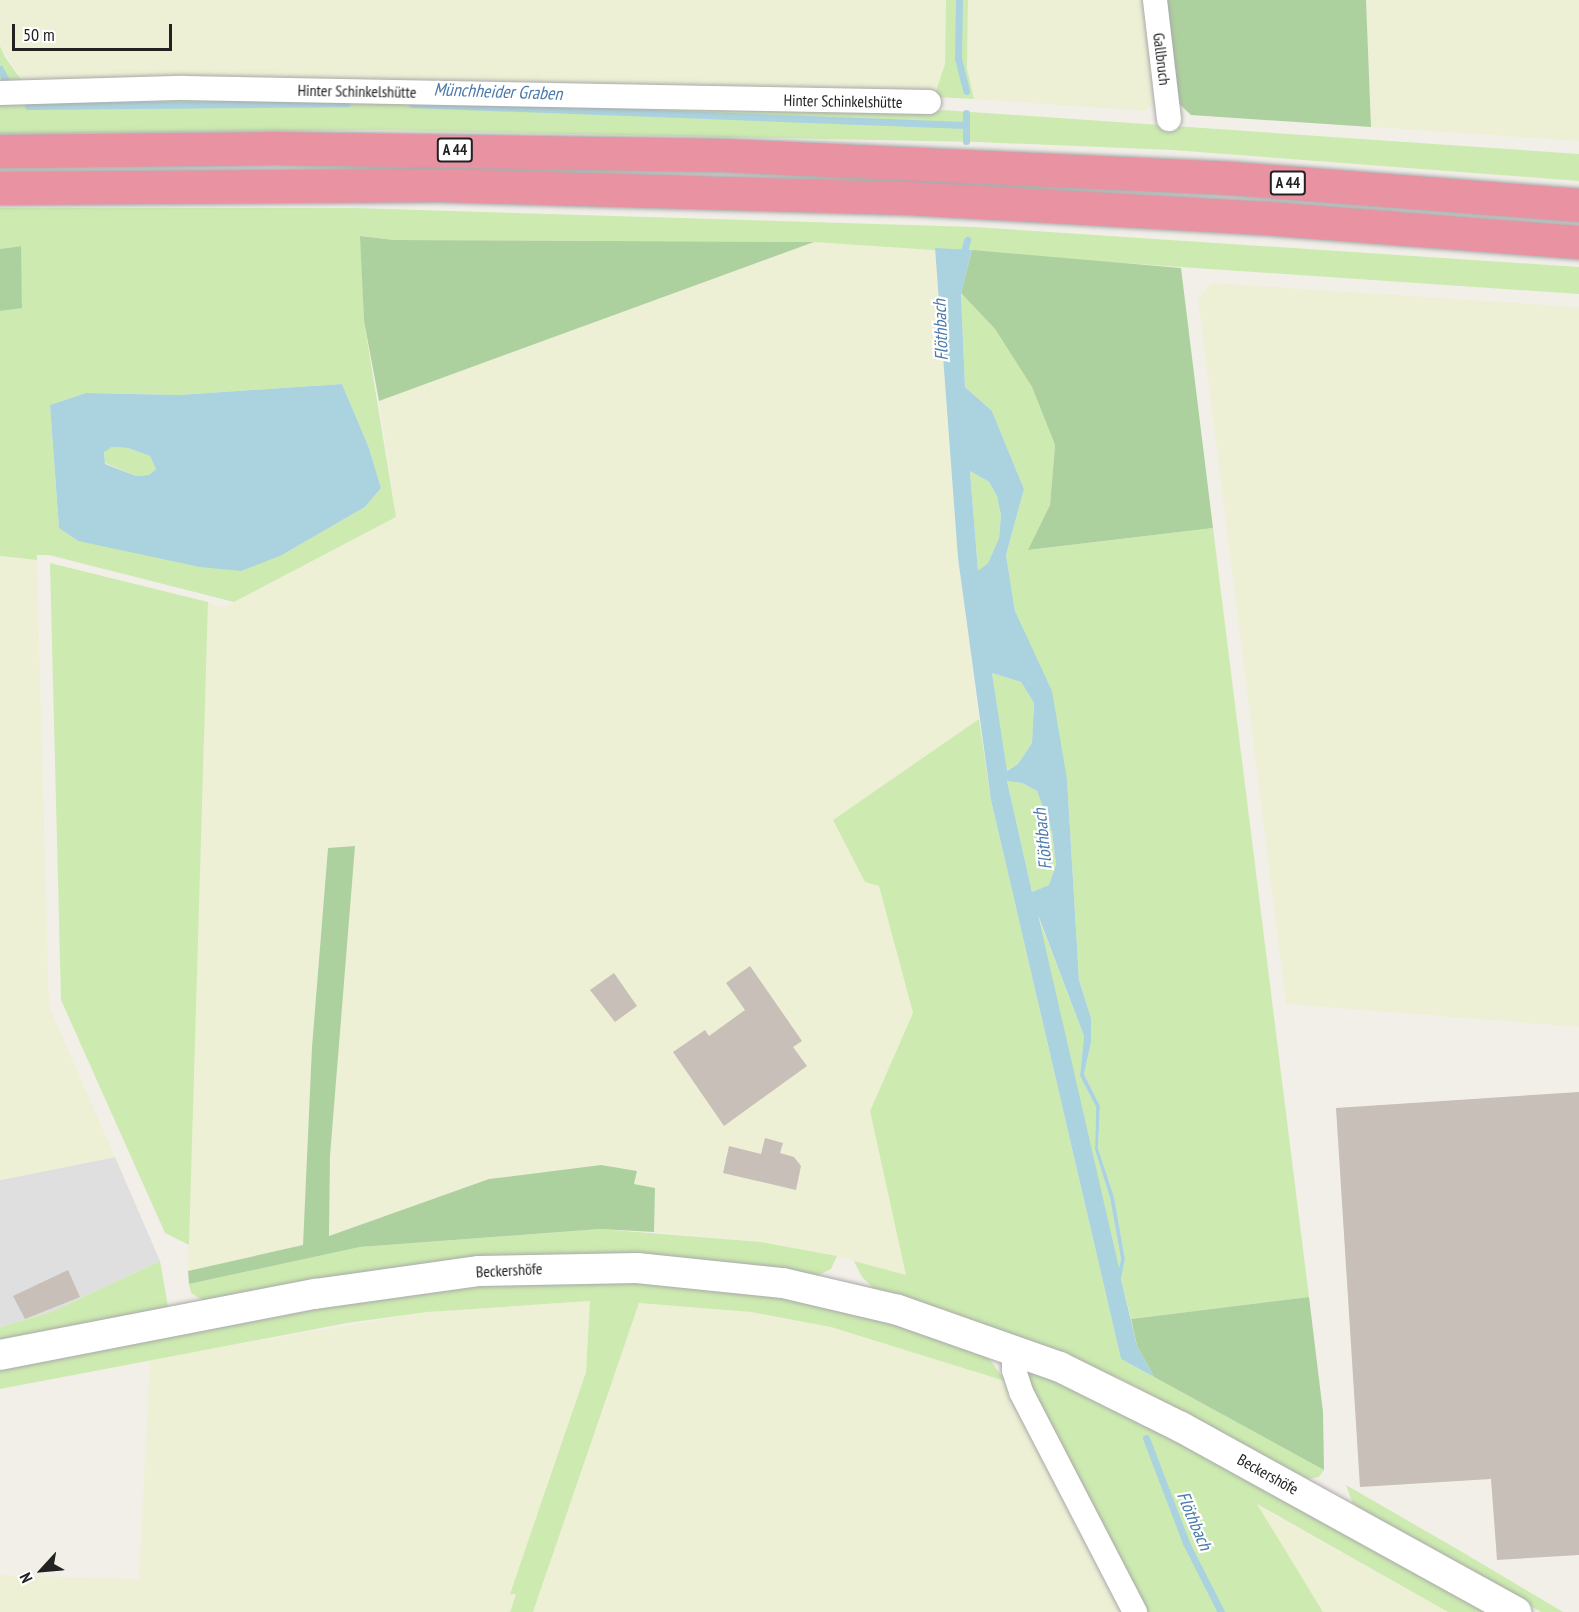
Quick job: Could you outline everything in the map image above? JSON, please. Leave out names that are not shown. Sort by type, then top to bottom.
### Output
[{"type":"highway","name":"A 44","points":[[0,151],[487,150],[910,161],[1579,205]]},
{"type":"highway","name":"A 44","points":[[0,188],[438,185],[908,198],[1579,242]]},
{"type":"street","name":"Gallbruch","points":[[1155,0],[1170,119]]},
{"type":"street","name":"Hinter Schinkelshütte","points":[[0,93],[184,88],[929,102]]},
{"type":"street","name":"Beckershöfe","points":[[0,1354],[404,1280],[489,1271],[600,1267],[715,1273],[812,1289],[884,1305],[1014,1348],[1153,1412],[1516,1612]]},
{"type":"street","points":[[1014,1348],[1014,1370],[1021,1392],[1135,1612]]},
{"type":"shaded area","points":[[115,1157],[160,1261],[51,1312],[0,1327],[0,1180]]},
{"type":"green space","points":[[0,0],[946,0],[945,64],[934,97],[27,88],[0,46]]},
{"type":"green space","points":[[946,0],[968,0],[967,68],[974,99],[934,97],[945,64]]},
{"type":"green space","points":[[968,0],[1148,0],[1160,97],[1145,111],[974,99],[967,68]]},
{"type":"green space","points":[[1161,0],[1366,0],[1371,127],[1191,115],[1173,98]]},
{"type":"green space","points":[[1366,0],[1579,0],[1579,141],[1371,127]]},
{"type":"green space","points":[[0,46],[5,57],[27,88],[0,89]]},
{"type":"green space","points":[[134,95],[929,114],[942,110],[1579,154],[1579,181],[1172,150],[977,142],[376,130],[0,134],[0,102]]},
{"type":"green space","points":[[0,208],[353,208],[975,227],[1579,267],[1579,294],[814,242],[394,240],[361,236],[364,321],[396,517],[234,602],[49,555],[37,555],[37,560],[0,556],[0,311],[22,307],[20,246],[0,249]],"holes":[[[342,384],[369,448],[381,488],[365,507],[282,555],[116,547],[78,541],[59,528],[50,405],[86,393],[179,395]]]},
{"type":"green space","points":[[360,236],[394,240],[814,242],[379,401],[364,321]]},
{"type":"green space","points":[[814,242],[935,248],[958,558],[979,719],[833,820],[879,886],[913,1013],[870,1111],[907,1276],[837,1256],[761,1242],[654,1232],[655,1188],[634,1184],[637,1172],[489,1179],[329,1236],[330,1156],[354,846],[328,848],[312,1047],[303,1245],[188,1271],[208,602],[223,608],[396,517],[379,401]]},
{"type":"green space","points":[[21,246],[22,308],[0,311],[0,249]]},
{"type":"green space","points":[[972,250],[1181,268],[1213,528],[1028,550],[1050,505],[1055,445],[1032,387],[995,329],[961,293]]},
{"type":"green space","points":[[1212,283],[1579,307],[1579,1027],[1286,1004],[1198,298]]},
{"type":"green space","points":[[961,293],[995,329],[1032,387],[1055,445],[1050,505],[1029,550],[1213,528],[1309,1297],[1131,1319],[1121,1279],[1125,1259],[1114,1197],[1098,1148],[1100,1106],[1084,1074],[1091,1044],[1091,1018],[1079,980],[1067,779],[1029,645],[1015,611],[1006,555],[1024,489],[992,411],[965,387]]},
{"type":"green space","points":[[112,447],[128,448],[150,456],[156,469],[149,475],[136,476],[105,463],[104,451]]},
{"type":"green space","points":[[970,471],[989,482],[997,496],[1001,516],[999,538],[988,563],[978,572]]},
{"type":"green space","points":[[0,556],[37,560],[49,1006],[115,1157],[0,1180]]},
{"type":"green space","points":[[50,563],[208,602],[189,1245],[165,1233],[61,1000]]},
{"type":"green space","points":[[992,673],[1021,682],[1034,703],[1032,743],[1018,764],[1006,771]]},
{"type":"green space","points":[[979,719],[991,800],[1121,1359],[1324,1470],[1319,1477],[1308,1479],[1121,1379],[1019,1338],[874,1289],[862,1277],[854,1261],[906,1275],[870,1111],[913,1013],[879,886],[865,882],[833,820]]},
{"type":"green space","points":[[1007,781],[1022,783],[1037,791],[1052,832],[1056,865],[1049,885],[1032,892]]},
{"type":"green space","points":[[355,846],[330,1156],[329,1236],[489,1179],[601,1165],[637,1171],[634,1184],[655,1188],[654,1232],[600,1229],[360,1247],[189,1284],[188,1271],[303,1245],[312,1047],[328,848]]},
{"type":"green space","points":[[1036,911],[1084,1036],[1080,1076],[1096,1107],[1095,1150],[1110,1198],[1121,1259],[1119,1270]]},
{"type":"green space","points":[[600,1229],[761,1242],[837,1256],[831,1269],[819,1275],[727,1263],[204,1301],[191,1293],[189,1284],[360,1247]]},
{"type":"green space","points":[[160,1261],[168,1306],[152,1315],[0,1345],[0,1327],[51,1312]]},
{"type":"green space","points":[[645,1279],[815,1298],[983,1350],[1005,1381],[831,1327],[751,1312],[639,1303],[533,1612],[510,1612],[516,1594],[510,1594],[586,1372],[590,1301],[427,1312],[347,1323],[0,1389],[0,1369],[433,1287]]},
{"type":"green space","points":[[1309,1297],[1323,1412],[1324,1470],[1154,1377],[1137,1346],[1131,1319]]},
{"type":"green space","points":[[590,1301],[586,1372],[511,1593],[516,1594],[510,1612],[0,1612],[0,1575],[139,1579],[150,1359],[427,1312]]},
{"type":"green space","points":[[639,1303],[751,1312],[831,1327],[1005,1381],[1126,1612],[533,1612]]},
{"type":"green space","points":[[1036,1372],[1118,1405],[1494,1612],[1448,1612],[1257,1504],[1323,1612],[1144,1612],[1029,1391],[1027,1375]]},
{"type":"green space","points":[[1346,1485],[1563,1612],[1541,1612],[1353,1504]]},
{"type":"green space","points":[[1255,1504],[1448,1612],[1323,1612]]},
{"type":"water","points":[[935,248],[972,250],[961,294],[965,387],[992,411],[1024,489],[1006,555],[1015,611],[1052,691],[1067,779],[1079,980],[1091,1018],[1091,1043],[1084,1074],[1100,1106],[1098,1148],[1114,1197],[1125,1259],[1121,1279],[1137,1346],[1154,1377],[1121,1359],[991,800],[958,558]],"holes":[[[970,471],[989,482],[997,496],[1001,516],[999,538],[988,563],[978,571]],[[992,673],[1021,682],[1034,703],[1032,743],[1018,764],[1007,771]],[[1007,781],[1022,783],[1037,791],[1052,832],[1056,865],[1049,885],[1032,892]],[[1038,915],[1084,1036],[1080,1076],[1096,1107],[1095,1150],[1110,1198],[1121,1259],[1119,1268]]]},
{"type":"water","points":[[342,384],[369,448],[381,488],[365,507],[282,555],[241,571],[200,567],[78,541],[59,528],[50,405],[86,393],[179,395]],"holes":[[[112,447],[128,448],[150,456],[156,469],[149,475],[136,476],[105,464],[104,452]]]},
{"type":"building","points":[[750,966],[802,1041],[793,1047],[807,1066],[724,1126],[673,1052],[705,1030],[709,1036],[745,1010],[726,983]]},
{"type":"building","points":[[614,973],[637,1006],[615,1022],[590,990]]},
{"type":"building","points":[[1579,1092],[1579,1555],[1497,1560],[1491,1479],[1360,1487],[1336,1108]]},
{"type":"building","points":[[765,1138],[783,1143],[780,1153],[794,1157],[801,1166],[796,1190],[723,1173],[729,1146],[761,1154]]},
{"type":"building","points":[[68,1270],[80,1297],[25,1319],[13,1296]]},
{"type":"waterway","name":"Flöthbach","points":[[959,0],[958,58],[966,91]]},
{"type":"waterway","name":"Münchheider Graben","points":[[0,69],[6,81]]},
{"type":"waterway","name":"Münchheider Graben","points":[[28,106],[347,103]]},
{"type":"waterway","name":"Münchheider Graben","points":[[412,104],[966,125]]},
{"type":"waterway","name":"Flöthbach","points":[[966,113],[966,141]]},
{"type":"waterway","name":"Flöthbach","points":[[962,258],[967,240]]},
{"type":"waterway","name":"Flöthbach","points":[[1146,1438],[1186,1543],[1221,1612]]}]
